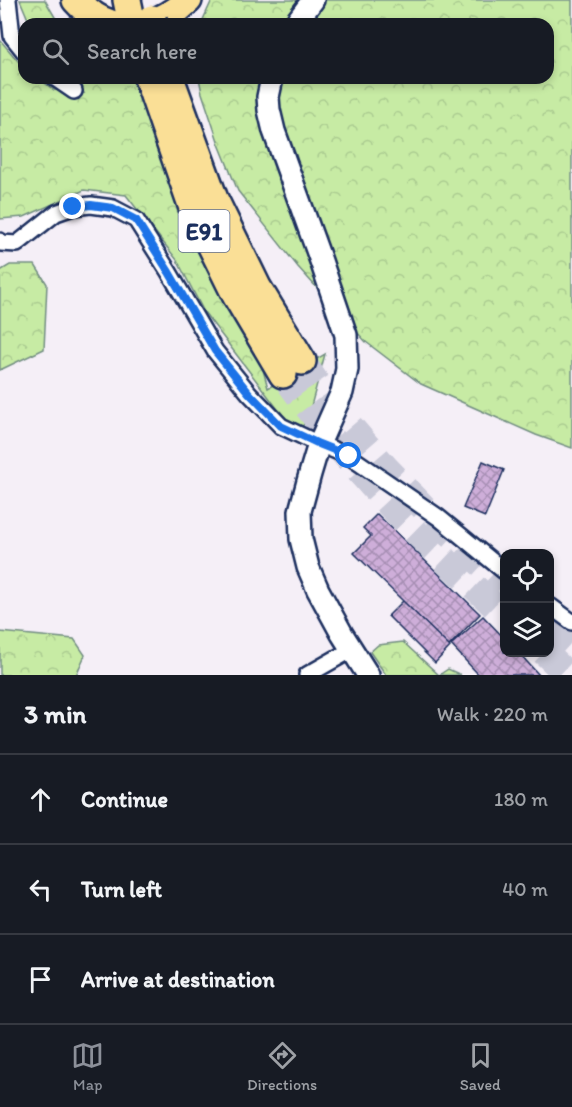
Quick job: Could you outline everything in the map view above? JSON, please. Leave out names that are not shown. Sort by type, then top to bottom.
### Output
[{"type":"highway","points":[[59,0],[73,18]]},
{"type":"highway","points":[[76,0],[98,18]]},
{"type":"highway","points":[[127,0],[147,18]]},
{"type":"highway","points":[[166,18],[188,0]]},
{"type":"highway","points":[[191,18],[206,0]]},
{"type":"highway","name":"E91","points":[[150,84],[193,208],[236,295],[293,368],[214,199],[172,84]]},
{"type":"street","points":[[8,0],[12,36],[18,44]]},
{"type":"street","points":[[300,18],[313,0]]},
{"type":"street","points":[[64,84],[74,91]]},
{"type":"street","points":[[271,84],[268,97],[274,131],[346,334],[347,369],[342,392],[319,444],[300,511],[301,538],[308,567],[318,590],[351,650],[368,675]]},
{"type":"street","points":[[0,242],[17,244],[56,213],[73,207],[91,205],[113,208],[136,220],[215,351],[249,393],[281,426],[349,456],[438,517],[500,568]]},
{"type":"street","points":[[554,609],[572,622]]},
{"type":"street","points":[[307,675],[351,650]]},
{"type":"green space","points":[[20,0],[45,0],[56,18],[28,18]]},
{"type":"green space","points":[[212,0],[572,0],[572,448],[536,435],[421,384],[366,342],[298,267],[238,191],[219,144],[200,84],[554,84],[554,18],[204,18]]},
{"type":"green space","points":[[0,40],[18,61],[18,84],[46,84],[54,90],[84,93],[79,84],[136,84],[185,217],[262,366],[268,388],[325,354],[307,421],[296,433],[204,312],[177,260],[126,195],[84,190],[24,217],[0,219]]},
{"type":"green space","points":[[10,265],[35,265],[47,284],[44,349],[0,370],[0,271]]},
{"type":"green space","points":[[0,632],[74,639],[85,655],[76,675],[0,675]]},
{"type":"green space","points":[[403,642],[439,675],[386,675],[370,652],[378,645]]},
{"type":"green space","points":[[448,669],[461,675],[439,675]]},
{"type":"building","points":[[483,461],[504,470],[485,517],[463,508]]},
{"type":"building","points":[[377,514],[480,614],[449,646],[354,553],[371,536],[363,528]]},
{"type":"building","points":[[403,601],[450,647],[435,663],[388,616]]},
{"type":"building","points":[[483,616],[500,634],[500,657],[523,657],[539,675],[479,675],[451,645]]},
{"type":"tunnel","points":[[302,361],[329,402],[385,467],[446,531],[500,581]]},
{"type":"tunnel","points":[[283,374],[334,441],[382,497],[500,611]]},
{"type":"tunnel","points":[[554,630],[572,646]]},
{"type":"tunnel","points":[[549,657],[568,675]]},
{"type":"route","points":[[73,207],[91,205],[113,208],[136,220],[215,351],[249,393],[281,426],[349,456]]}]
